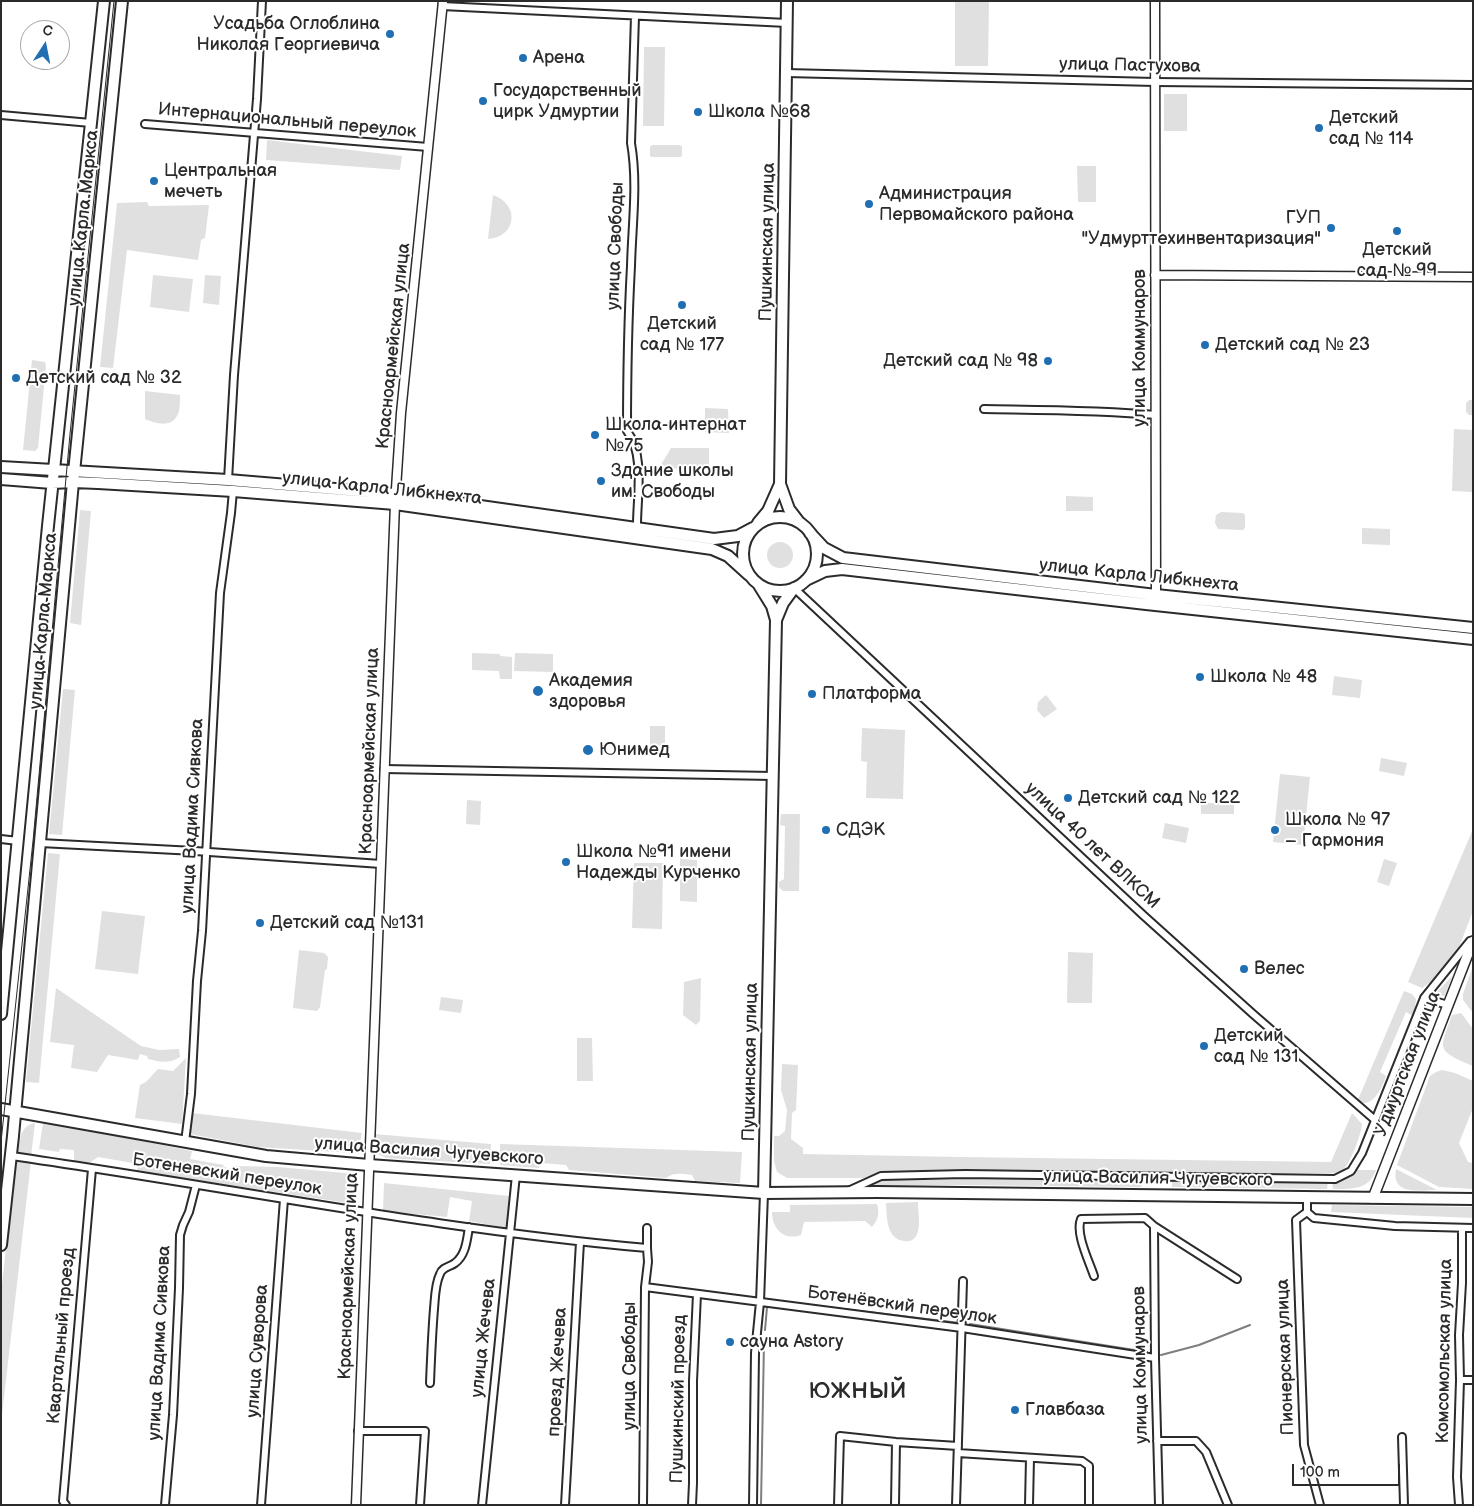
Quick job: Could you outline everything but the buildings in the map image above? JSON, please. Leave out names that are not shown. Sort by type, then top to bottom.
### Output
[{"type":"main road","name":"улица Карла Маркса","points":[[1,1014],[53,471],[104,1]]},
{"type":"main road","name":"улица Карла Маркса","points":[[1,1245],[11,1156],[73,477],[122,1]]},
{"type":"main road","name":"Пушкинская улица","points":[[787,1],[780,484],[789,509],[800,523]]},
{"type":"main road","name":"улица Карла Либкнехта","points":[[1,467],[53,471],[73,477],[233,491],[395,499]]},
{"type":"main road","name":"улица Карла Либкнехта","points":[[1,479],[52,483],[73,477],[228,480],[395,499],[637,532],[712,549],[728,556],[749,575]]},
{"type":"main road","name":"Пушкинская улица","points":[[756,526],[768,511],[780,484]]},
{"type":"main road","points":[[786,517],[800,523],[810,533],[816,546],[816,561],[811,574],[806,580],[787,591],[766,589],[759,585],[749,575],[743,562],[742,554],[745,540],[756,526],[765,520],[786,517]]},
{"type":"main road","name":"улица Карла Либкнехта","points":[[649,535],[714,539],[738,536],[756,526]]},
{"type":"main road","name":"улица Карла Либкнехта","points":[[810,533],[824,548],[843,558],[1156,600],[1473,639]]},
{"type":"main road","name":"улица Карла Либкнехта","points":[[806,580],[825,571],[842,569],[1156,600],[1473,628]]},
{"type":"main road","name":"Пушкинская улица","points":[[759,585],[772,606],[776,620],[764,1193]]},
{"type":"main road","name":"Пушкинская улица","points":[[776,620],[783,603],[794,588]]},
{"type":"main road","name":"Удмуртская улица","points":[[1373,1198],[1473,939]]},
{"type":"main road","name":"улица Василия Чугуевского","points":[[1,1109],[266,1156],[764,1193],[844,1192],[1473,1199]]},
{"type":"street","points":[[228,480],[262,1]]},
{"type":"street","name":"улица Коммунаров","points":[[1155,1],[1156,600]]},
{"type":"street","points":[[442,4],[787,23]]},
{"type":"street","name":"Красноармейская улица","points":[[356,1505],[395,499],[401,413],[417,270],[442,4]]},
{"type":"street","name":"улица Свободы","points":[[635,16],[631,143],[634,160],[634,212],[628,350],[627,431],[633,438],[639,475],[637,532]]},
{"type":"street","name":"улица Пастухова","points":[[786,73],[1155,82],[1473,85]]},
{"type":"street","points":[[1,115],[90,123]]},
{"type":"street","name":"Интернациональный переулок","points":[[145,124],[428,147]]},
{"type":"street","points":[[1155,275],[1473,277]]},
{"type":"street","points":[[984,410],[1056,410],[1156,415]]},
{"type":"street","name":"улица Вадима Сивкова","points":[[185,1142],[191,1094],[220,593],[232,513],[233,491]]},
{"type":"street","name":"улица 40 лет ВЛКСМ","points":[[794,588],[1143,915],[1375,1120]]},
{"type":"street","points":[[384,769],[773,776]]},
{"type":"street","points":[[1,839],[18,841]]},
{"type":"street","points":[[40,843],[380,864]]},
{"type":"street","name":"Удмуртская улица","points":[[1353,1168],[1362,1153],[1424,998],[1473,939]]},
{"type":"street","points":[[1424,998],[1448,1005]]},
{"type":"street","name":"Ботеневский переулок","points":[[11,1156],[468,1227],[580,1242],[646,1248]]},
{"type":"street","name":"улица Василия Чугуевского","points":[[844,1192],[881,1176],[984,1175],[1335,1179],[1351,1171],[1353,1168]]},
{"type":"street","name":"Квартальный проезд","points":[[66,1505],[63,1501],[64,1482],[92,1169]]},
{"type":"street","name":"улица Жечева","points":[[482,1505],[516,1175]]},
{"type":"street","name":"улица Вадима Сивкова","points":[[165,1505],[174,1407],[180,1235],[189,1212],[196,1185]]},
{"type":"street","name":"Пушкинская улица","points":[[753,1505],[755,1353],[760,1302],[764,1193]]},
{"type":"street","points":[[1307,1197],[1307,1212],[1314,1218],[1395,1226],[1473,1228]]},
{"type":"street","name":"улица Суворова","points":[[261,1505],[284,1199]]},
{"type":"street","name":"Пионерская улица","points":[[1307,1212],[1296,1220],[1301,1396],[1304,1445],[1320,1505]]},
{"type":"street","points":[[1094,1276],[1080,1234],[1078,1225],[1081,1219],[1146,1218],[1154,1226],[1236,1279]]},
{"type":"street","name":"улица Коммунаров","points":[[1154,1226],[1159,1505]]},
{"type":"street","points":[[430,1383],[432,1338],[439,1275],[441,1271],[456,1263],[462,1255],[465,1250],[468,1227]]},
{"type":"street","name":"улица Свободы","points":[[643,1505],[645,1287],[648,1262],[646,1248],[648,1228]]},
{"type":"street","name":"Комсомольская улица","points":[[1459,1505],[1457,1477],[1462,1228]]},
{"type":"street","name":"проезд Жечева","points":[[565,1505],[580,1242]]},
{"type":"street","points":[[956,1505],[963,1281]]},
{"type":"street","name":"Ботенёвский переулок","points":[[645,1287],[962,1328],[1155,1358]]},
{"type":"street","name":"Пушкинский проезд","points":[[692,1505],[693,1381],[697,1294]]},
{"type":"street","points":[[1460,1380],[1473,1380]]},
{"type":"street","points":[[358,1431],[424,1431],[420,1505]]},
{"type":"street","points":[[838,1505],[840,1436],[958,1446]]},
{"type":"street","points":[[1402,1437],[1404,1505]]},
{"type":"street","points":[[1157,1441],[1196,1441],[1206,1452],[1228,1505]]},
{"type":"street","points":[[894,1505],[896,1442]]},
{"type":"street","points":[[958,1453],[1082,1461],[1089,1466],[1089,1505]]},
{"type":"street","points":[[1029,1505],[1030,1458]]},
{"type":"shaded area","points":[[955,1],[989,1],[988,66],[955,66]]},
{"type":"shaded area","points":[[644,47],[665,47],[664,126],[643,126]]},
{"type":"shaded area","points":[[1164,94],[1187,94],[1187,131],[1164,131]]},
{"type":"shaded area","points":[[267,140],[402,156],[400,170],[266,160]]},
{"type":"shaded area","points":[[652,145],[680,145],[682,147],[682,155],[681,157],[652,157],[650,156],[650,147]]},
{"type":"shaded area","points":[[1077,166],[1096,166],[1096,202],[1078,202]]},
{"type":"shaded area","points":[[493,195],[502,199],[508,205],[512,220],[505,233],[488,239]]},
{"type":"shaded area","points":[[147,202],[149,206],[209,205],[205,238],[201,240],[198,260],[127,250],[113,368],[100,367],[117,203]]},
{"type":"shaded area","points":[[153,275],[193,279],[189,312],[150,307]]},
{"type":"shaded area","points":[[205,275],[221,276],[219,305],[203,303]]},
{"type":"shaded area","points":[[32,360],[45,362],[46,366],[38,448],[35,451],[23,450]]},
{"type":"shaded area","points":[[145,391],[180,395],[177,417],[165,424],[145,419]]},
{"type":"shaded area","points":[[1469,400],[1473,400],[1473,415],[1469,415],[1466,412],[1466,403]]},
{"type":"shaded area","points":[[705,408],[728,409],[729,433],[705,432]]},
{"type":"shaded area","points":[[1454,429],[1473,430],[1473,492],[1452,491]]},
{"type":"shaded area","points":[[671,448],[709,448],[709,469],[659,468]]},
{"type":"shaded area","points":[[1066,496],[1093,497],[1093,511],[1066,511]]},
{"type":"shaded area","points":[[80,510],[91,511],[81,625],[70,623]]},
{"type":"shaded area","points":[[1221,512],[1243,513],[1245,515],[1245,528],[1243,530],[1218,529],[1215,523],[1216,515]]},
{"type":"shaded area","points":[[1362,528],[1390,529],[1390,545],[1362,544]]},
{"type":"shaded area","points":[[780,542],[789,546],[793,555],[789,564],[780,568],[771,564],[767,555],[771,546]]},
{"type":"shaded area","points":[[472,653],[500,654],[500,656],[512,657],[512,679],[500,679],[499,671],[472,670]]},
{"type":"shaded area","points":[[515,653],[553,654],[553,672],[514,671]]},
{"type":"shaded area","points":[[1334,676],[1362,680],[1360,698],[1332,695]]},
{"type":"shaded area","points":[[63,689],[75,690],[62,835],[49,834]]},
{"type":"shaded area","points":[[1046,695],[1057,709],[1044,718],[1037,710],[1038,702]]},
{"type":"shaded area","points":[[650,726],[665,726],[665,746],[650,746]]},
{"type":"shaded area","points":[[862,728],[905,730],[903,799],[866,798],[867,762],[861,761]]},
{"type":"shaded area","points":[[1381,758],[1407,763],[1404,776],[1379,771]]},
{"type":"shaded area","points":[[1280,774],[1310,777],[1303,845],[1273,842]]},
{"type":"shaded area","points":[[467,800],[481,801],[480,825],[466,824]]},
{"type":"shaded area","points":[[1201,803],[1234,803],[1234,814],[1201,814]]},
{"type":"shaded area","points":[[781,814],[800,814],[799,891],[783,891],[779,887],[779,882],[784,879],[785,826],[780,825]]},
{"type":"shaded area","points":[[1165,823],[1189,828],[1186,843],[1162,838]]},
{"type":"shaded area","points":[[1473,829],[1473,911],[1453,959],[1435,979],[1422,988],[1408,982]]},
{"type":"shaded area","points":[[48,853],[60,854],[39,1083],[26,1082]]},
{"type":"shaded area","points":[[680,859],[697,860],[697,902],[680,901]]},
{"type":"shaded area","points":[[1384,859],[1397,863],[1389,886],[1377,882]]},
{"type":"shaded area","points":[[634,863],[663,863],[662,929],[632,928]]},
{"type":"shaded area","points":[[102,911],[145,916],[138,974],[95,969]]},
{"type":"shaded area","points":[[299,950],[324,953],[328,957],[320,1007],[317,1011],[293,1008]]},
{"type":"shaded area","points":[[1068,952],[1093,953],[1092,1003],[1067,1003]]},
{"type":"shaded area","points":[[1473,966],[1473,1013],[1463,1000],[1463,994]]},
{"type":"shaded area","points":[[1452,976],[1445,996],[1441,996],[1438,994],[1438,991]]},
{"type":"shaded area","points":[[701,978],[700,1021],[696,1025],[683,1015],[684,982]]},
{"type":"shaded area","points":[[56,988],[141,1046],[159,1050],[179,1049],[180,1057],[164,1062],[148,1059],[147,1056],[140,1054],[138,1060],[108,1055],[97,1072],[71,1068],[74,1045],[50,1042]]},
{"type":"shaded area","points":[[1404,991],[1412,994],[1416,999],[1413,1016],[1406,1012],[1380,1072],[1386,1076],[1379,1092],[1369,1102],[1357,1102]]},
{"type":"shaded area","points":[[441,997],[463,1000],[461,1013],[439,1010]]},
{"type":"shaded area","points":[[1461,1013],[1473,1029],[1473,1066],[1452,1056],[1444,1048],[1443,1043],[1452,1015]]},
{"type":"shaded area","points":[[577,1038],[592,1038],[593,1081],[577,1081]]},
{"type":"shaded area","points":[[186,1058],[182,1124],[135,1118],[140,1085],[146,1082],[158,1069],[173,1071]]},
{"type":"shaded area","points":[[782,1064],[798,1065],[796,1110],[792,1113],[791,1139],[803,1148],[803,1154],[1331,1162],[1352,1113],[1362,1124],[1358,1141],[1349,1161],[1343,1170],[1335,1173],[882,1172],[864,1178],[787,1178],[777,1172],[774,1161],[774,1136],[779,1136],[785,1131],[787,1110],[781,1090]]},
{"type":"shaded area","points":[[1442,1070],[1455,1073],[1473,1081],[1473,1108],[1459,1143],[1468,1162],[1473,1163],[1473,1189],[1439,1187],[1397,1165],[1430,1076]]},
{"type":"shaded area","points":[[192,1113],[362,1133],[359,1146],[352,1153],[258,1147],[190,1134]]},
{"type":"shaded area","points":[[35,1123],[31,1156],[18,1154],[23,1131],[26,1127]]},
{"type":"shaded area","points":[[43,1123],[192,1151],[190,1159],[224,1165],[223,1167],[234,1169],[235,1166],[278,1167],[356,1174],[354,1204],[137,1171],[138,1164],[98,1157],[88,1164],[74,1162],[74,1150],[60,1149],[59,1152],[39,1149]]},
{"type":"shaded area","points":[[374,1134],[491,1144],[490,1164],[386,1158],[376,1153],[373,1145]]},
{"type":"shaded area","points":[[500,1144],[742,1152],[740,1183],[695,1181],[692,1175],[682,1174],[675,1174],[666,1178],[569,1170],[566,1165],[542,1163],[539,1168],[500,1165]]},
{"type":"shaded area","points":[[16,1159],[31,1161],[1,1424],[1,1293]]},
{"type":"shaded area","points":[[1396,1169],[1437,1190],[1408,1190],[1402,1188],[1396,1178]]},
{"type":"shaded area","points":[[1357,1170],[1376,1170],[1373,1177],[1364,1185],[1353,1188],[1333,1189],[1332,1182],[1343,1180]]},
{"type":"shaded area","points":[[1172,1179],[1328,1181],[1327,1189],[1172,1187]]},
{"type":"shaded area","points":[[881,1180],[1141,1180],[1142,1187],[866,1186]]},
{"type":"shaded area","points":[[384,1183],[509,1196],[507,1228],[469,1221],[472,1201],[450,1197],[447,1217],[383,1211]]},
{"type":"shaded area","points":[[918,1202],[919,1223],[916,1236],[909,1241],[899,1240],[894,1237],[889,1227],[886,1203]]},
{"type":"shaded area","points":[[877,1204],[878,1216],[872,1227],[865,1221],[804,1222],[801,1235],[795,1236],[784,1235],[780,1232],[774,1224],[772,1212],[790,1212],[790,1205]]},
{"type":"shaded area","points":[[1332,1205],[1473,1207],[1473,1218],[1331,1212]]},
{"type":"waterway","points":[[768,1300],[960,1323]]},
{"type":"waterway","points":[[765,1330],[767,1307]]},
{"type":"waterway","points":[[970,1324],[1147,1352]]},
{"type":"waterway","points":[[1161,1355],[1199,1345],[1250,1325]]},
{"type":"waterway","points":[[761,1505],[764,1342]]},
{"type":"tram line","points":[[1,1142],[33,841],[70,434],[114,1]]},
{"type":"place","name":"Усадьба Оглоблина Николая Георгиевича","points":[[390,34]]},
{"type":"place","name":"Арена","points":[[523,58]]},
{"type":"place","name":"Государственный цирк Удмуртии","points":[[483,101]]},
{"type":"place","name":"Школа №68","points":[[698,112]]},
{"type":"place","name":"Детский сад № 114","points":[[1319,128]]},
{"type":"place","name":"Центральная мечеть","points":[[154,181]]},
{"type":"place","name":"Администрация Первомайского района","points":[[869,204]]},
{"type":"place","name":"ГУП \"Удмурттехинвентаризация\"","points":[[1331,228]]},
{"type":"place","name":"Детский сад № 99","points":[[1397,231]]},
{"type":"place","name":"Детский сад № 177","points":[[682,305]]},
{"type":"place","name":"Детский сад № 23","points":[[1205,345]]},
{"type":"place","name":"Детский сад № 98","points":[[1048,361]]},
{"type":"place","name":"Детский сад № 32","points":[[16,378]]},
{"type":"place","name":"Школа-интернат №75","points":[[595,435]]},
{"type":"place","name":"Здание школы им. Свободы","points":[[601,481]]},
{"type":"place","name":"Школа № 48","points":[[1200,677]]},
{"type":"place","name":"Академия здоровья","points":[[538,691]]},
{"type":"place","name":"Платформа","points":[[812,694]]},
{"type":"place","name":"Юнимед","points":[[588,750]]},
{"type":"place","name":"Детский сад № 122","points":[[1068,798]]},
{"type":"place","name":"СДЭК","points":[[826,830]]},
{"type":"place","name":"Школа № 97 – Гармония","points":[[1275,830]]},
{"type":"place","name":"Школа №91 имени Надежды Курченко","points":[[566,862]]},
{"type":"place","name":"Детский сад №131","points":[[260,923]]},
{"type":"place","name":"Велес","points":[[1244,969]]},
{"type":"place","name":"Детский сад № 131","points":[[1204,1046]]},
{"type":"place","name":"сауна Astory","points":[[730,1342]]},
{"type":"place","name":"Главбаза","points":[[1015,1410]]},
{"type":"district","name":"ЮЖНЫЙ","points":[[858,1392]]}]
